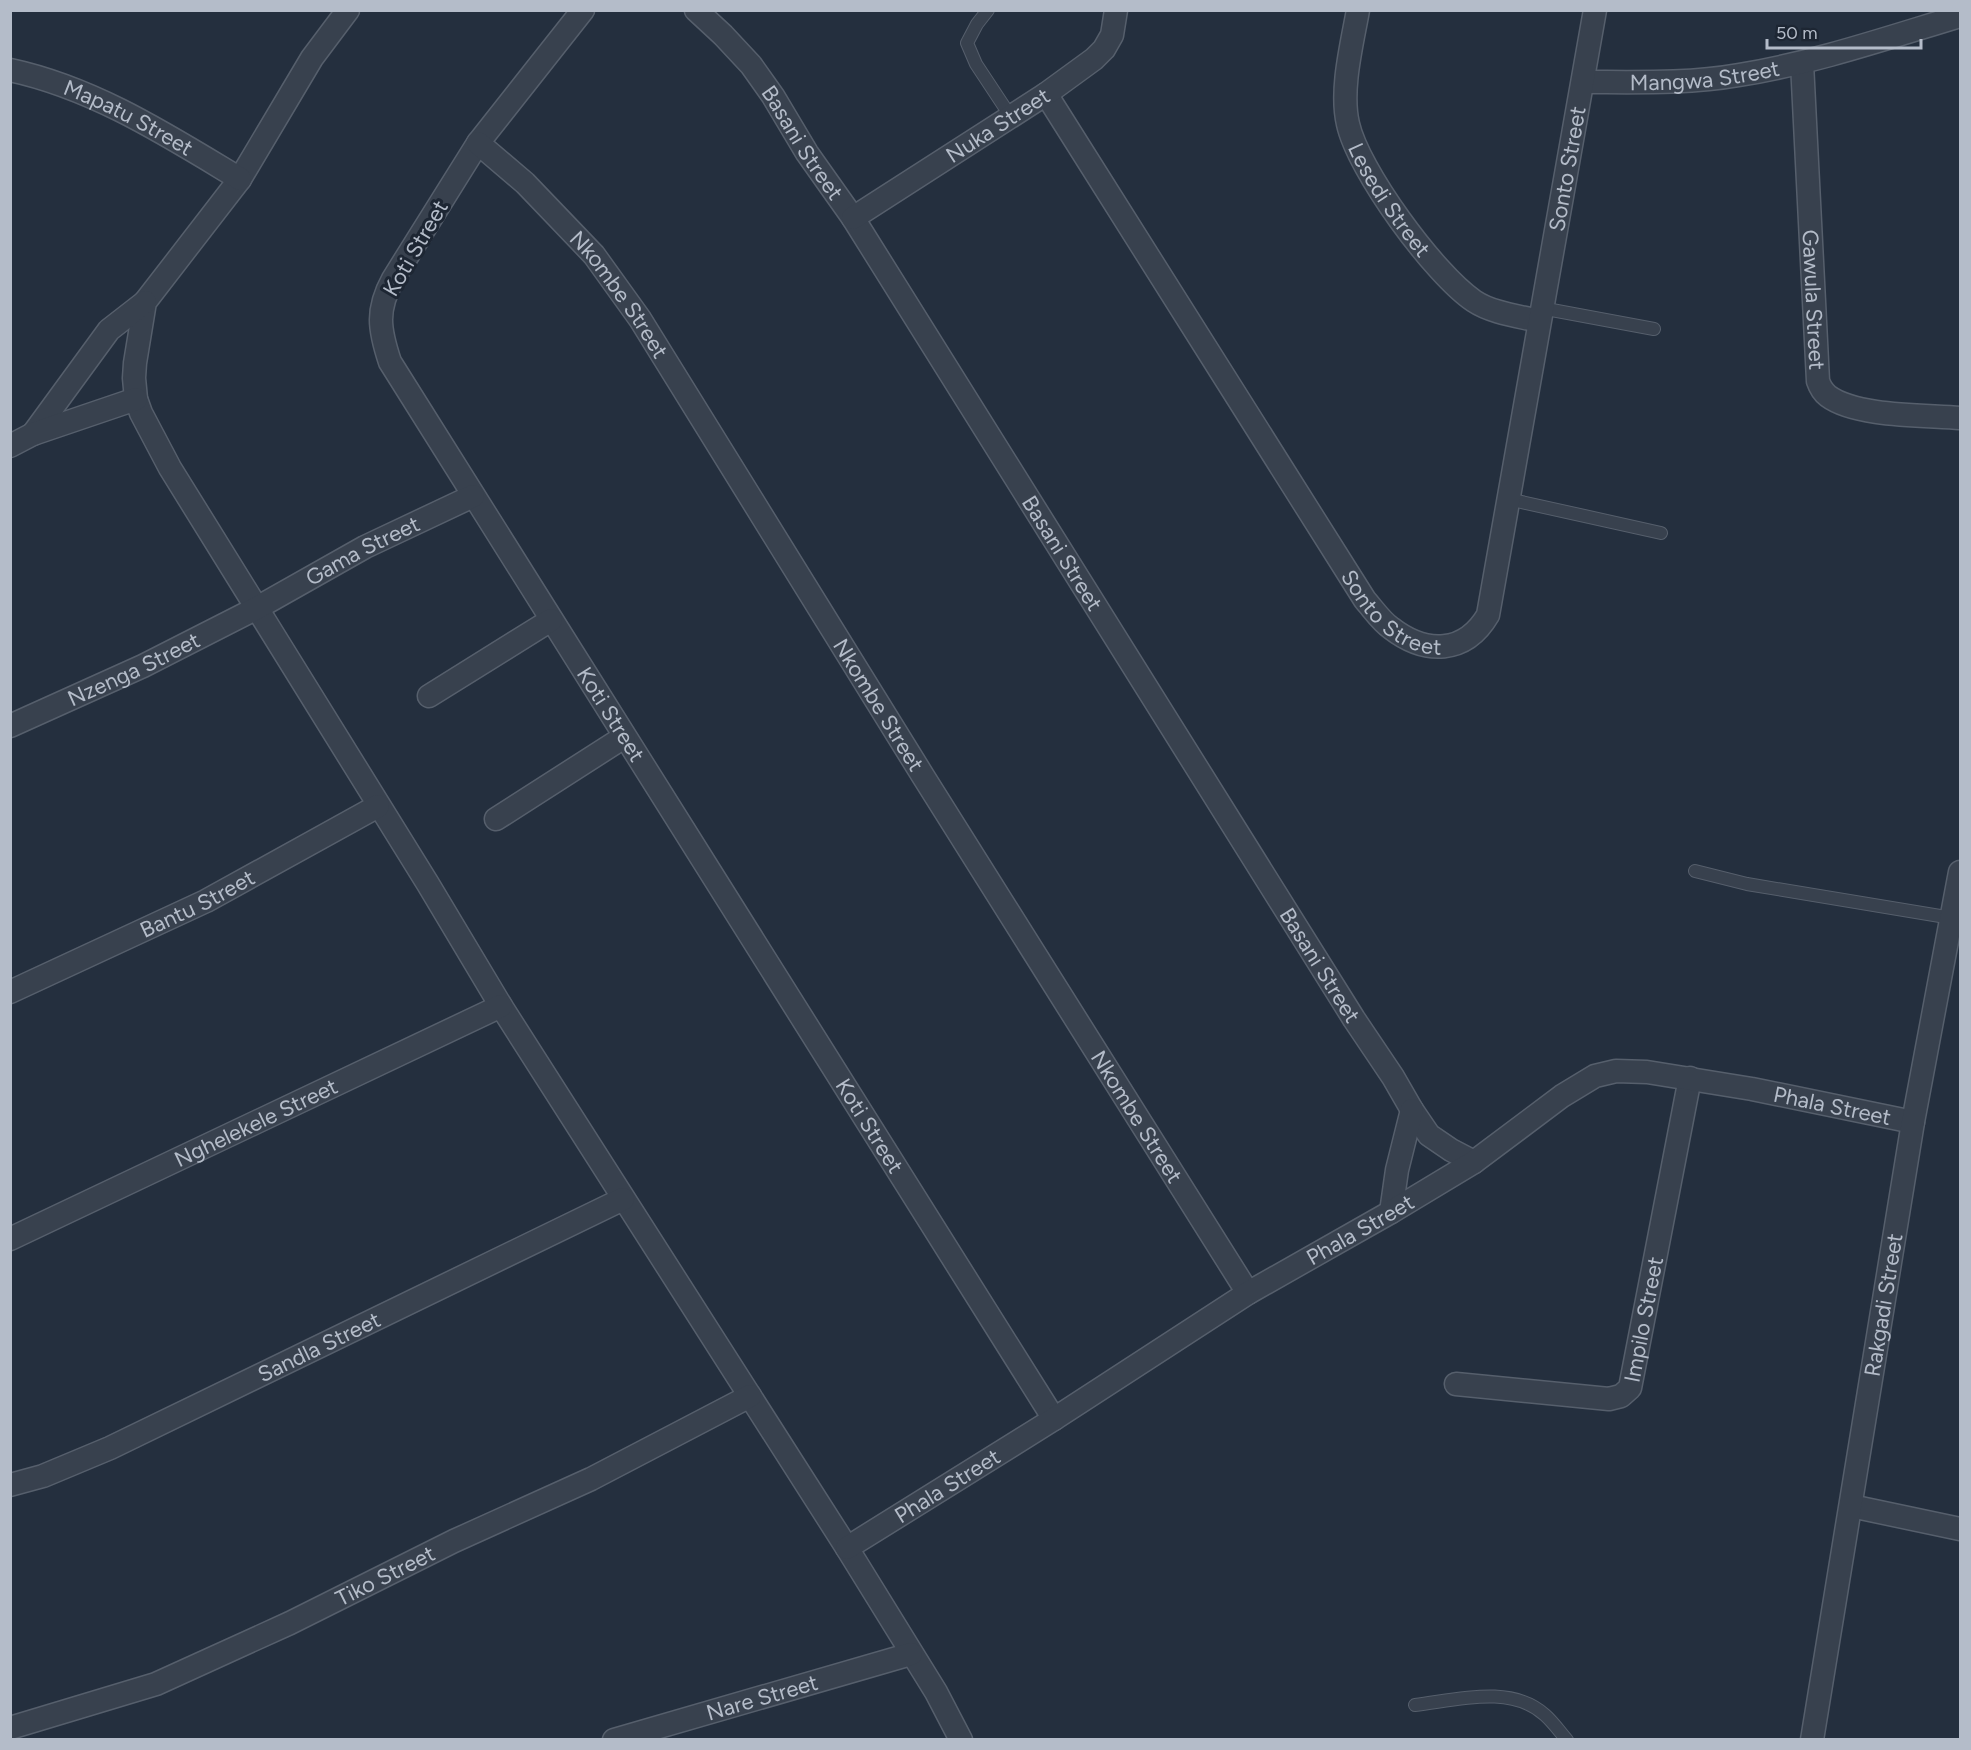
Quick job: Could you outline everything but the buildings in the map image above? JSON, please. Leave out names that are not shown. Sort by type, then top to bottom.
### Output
[{"type":"street","points":[[33,434],[109,330],[145,302],[240,179],[312,58],[348,10]]},
{"type":"street","name":"Koti Street","points":[[584,10],[478,143],[393,279],[384,296],[380,316],[382,338],[390,362],[1054,1419]]},
{"type":"street","name":"Basani Street","points":[[696,10],[752,65],[807,153],[853,218],[1412,1110],[1429,1135],[1474,1162]]},
{"type":"street","name":"Nuka Street","points":[[853,218],[1046,94],[1104,49],[1112,35],[1116,10]]},
{"type":"street","name":"Lesedi Street","points":[[1358,10],[1346,95],[1347,122],[1353,142],[1373,178],[1403,225],[1457,287],[1474,301],[1494,310],[1540,315]]},
{"type":"street","name":"Sonto Street","points":[[1046,94],[1365,600],[1389,627],[1414,642],[1426,646],[1444,647],[1456,644],[1479,629],[1488,615],[1595,10]]},
{"type":"street","name":"Mangwa Street","points":[[1583,82],[1677,81],[1738,76],[1802,63],[1960,16]]},
{"type":"street","name":"Gawula Street","points":[[1802,63],[1818,381],[1822,390],[1829,397],[1867,411],[1960,418]]},
{"type":"street","name":"Mapatu Street","points":[[10,70],[69,86],[166,135],[240,179]]},
{"type":"street","name":"Nkombe Street","points":[[478,143],[525,183],[594,255],[640,319],[929,786],[1248,1293]]},
{"type":"street","points":[[145,302],[135,363],[136,399],[170,468],[501,1006],[847,1548],[910,1654],[936,1692],[961,1740]]},
{"type":"street","points":[[10,446],[33,434],[136,399]]},
{"type":"street","name":"Gama Street","points":[[256,608],[365,548],[473,496]]},
{"type":"street","name":"Nzenga Street","points":[[12,722],[143,666],[256,608]]},
{"type":"street","points":[[429,696],[551,620]]},
{"type":"street","points":[[496,819],[624,737]]},
{"type":"street","name":"Bantu Street","points":[[10,992],[206,900],[378,806]]},
{"type":"street","name":"Rakgadi Street","points":[[1812,1740],[1913,1122],[1956,905],[1960,872]]},
{"type":"street","name":"Nghelekele Street","points":[[10,1239],[501,1006]]},
{"type":"street","name":"Phala Street","points":[[847,1548],[1054,1419],[1248,1293],[1392,1212],[1474,1162],[1562,1096],[1596,1076],[1616,1071],[1647,1072],[1690,1078],[1913,1122]]},
{"type":"street","name":"Impilo Street","points":[[1456,1384],[1609,1399],[1621,1396],[1630,1388],[1690,1078]]},
{"type":"street","points":[[1392,1212],[1397,1170],[1412,1110]]},
{"type":"street","name":"Sandla Street","points":[[10,1485],[43,1476],[110,1448],[623,1199]]},
{"type":"street","name":"Tiko Street","points":[[10,1728],[156,1684],[290,1623],[454,1541],[591,1479],[750,1396]]},
{"type":"street","points":[[1851,1506],[1960,1529]]},
{"type":"street","name":"Nare Street","points":[[614,1740],[910,1654]]},
{"type":"lane","points":[[988,10],[967,43],[976,64],[1011,117]]},
{"type":"lane","points":[[1540,315],[1654,329]]},
{"type":"lane","points":[[1508,499],[1661,533]]},
{"type":"lane","points":[[1695,871],[1748,884],[1956,905]]},
{"type":"lane","points":[[1415,1705],[1501,1695],[1518,1699],[1544,1714],[1567,1740]]}]
